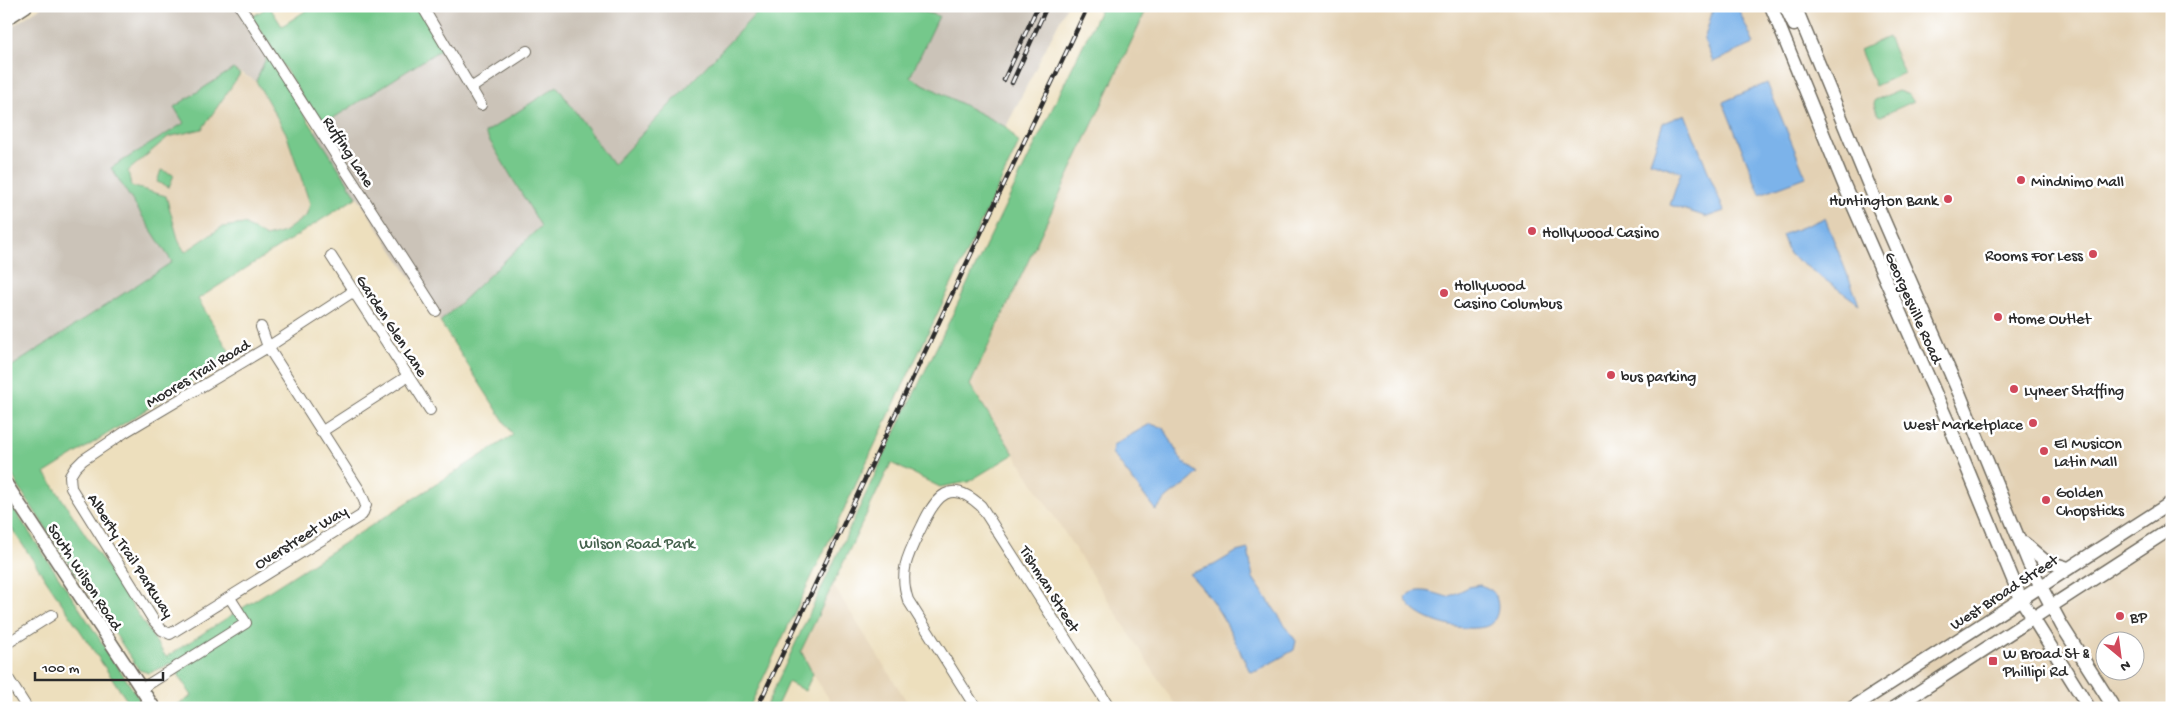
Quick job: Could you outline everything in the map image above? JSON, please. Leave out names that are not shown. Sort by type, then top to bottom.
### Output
[{"type":"main road","points":[[6,19],[26,6]]},
{"type":"main road","name":"Georgesville Road","points":[[1771,6],[1845,187],[1951,429],[2021,599],[2089,708]]},
{"type":"main road","points":[[1785,6],[1801,40],[1813,50]]},
{"type":"main road","name":"Georgesville Road","points":[[1795,6],[1873,195],[1960,395],[2040,587],[2114,708]]},
{"type":"main road","name":"South Wilson Road","points":[[7,484],[154,708]]},
{"type":"main road","name":"West Broad Street","points":[[1852,708],[2172,502]]},
{"type":"main road","points":[[1894,708],[2170,528]]},
{"type":"main road","points":[[2018,537],[2045,561],[2068,568]]},
{"type":"street","name":"Ruffing Lane","points":[[240,6],[436,311]]},
{"type":"street","points":[[422,6],[481,105]]},
{"type":"street","points":[[471,88],[527,51]]},
{"type":"street","name":"Garden Glen Lane","points":[[331,256],[430,410]]},
{"type":"street","name":"Moores Trail Road","points":[[71,488],[70,476],[83,460],[125,432],[268,347],[354,291]]},
{"type":"street","name":"Overstreet Way","points":[[170,634],[362,515],[366,505],[360,491],[268,347],[261,327]]},
{"type":"street","points":[[322,432],[408,376]]},
{"type":"street","name":"Alberty Trail Parkway","points":[[71,488],[154,621],[162,630],[170,634]]},
{"type":"street","name":"Tishman Street","points":[[976,708],[908,600],[903,570],[908,554],[936,499],[944,494],[960,492],[972,497],[981,506],[1110,708]]},
{"type":"street","points":[[141,689],[246,623],[230,598]]},
{"type":"street","points":[[6,644],[52,615]]},
{"type":"street","points":[[6,675],[27,708]]},
{"type":"shaded area","points":[[43,6],[245,6],[267,56],[256,81],[233,69],[174,107],[184,123],[112,168],[173,262],[6,370],[6,30]]},
{"type":"shaded area","points":[[417,6],[763,6],[613,165],[557,86],[485,134],[541,226],[440,322],[314,131],[442,48]]},
{"type":"shaded area","points":[[900,6],[1067,6],[1006,127],[910,77],[939,16]]},
{"type":"shaded area","name":"Hollywood Casino Columbus","points":[[1148,6],[2172,6],[2172,708],[1177,708],[970,385]]},
{"type":"shaded area","points":[[240,74],[256,81],[286,133],[310,205],[306,216],[284,232],[265,238],[244,224],[222,227],[185,252],[179,242],[166,196],[131,186],[127,171],[168,137],[202,129]]},
{"type":"shaded area","points":[[833,585],[911,708],[835,708],[813,674],[801,652]]},
{"type":"green space","points":[[269,6],[282,26],[313,6],[417,6],[443,48],[321,126],[252,17]]},
{"type":"green space","name":"Wilson Road Park","points":[[763,6],[900,6],[939,16],[910,77],[1006,127],[1019,143],[749,708],[173,708],[192,696],[171,664],[149,673],[139,670],[18,486],[6,463],[6,370],[172,262],[111,168],[184,123],[174,107],[233,69],[240,74],[202,129],[168,137],[128,171],[131,186],[166,196],[179,242],[185,252],[222,227],[244,224],[266,237],[284,232],[306,216],[310,204],[286,133],[256,81],[267,56],[357,197],[198,299],[232,356],[45,473],[166,657],[513,435],[440,322],[541,226],[485,133],[557,86],[613,165]]},
{"type":"green space","points":[[1102,6],[1148,6],[970,385],[1014,454],[968,482],[940,487],[891,463],[801,651],[813,674],[805,691],[788,682],[776,708],[765,708],[879,466]]},
{"type":"green space","points":[[1888,37],[1904,73],[1875,86],[1860,50]]},
{"type":"green space","points":[[1898,91],[1907,94],[1914,101],[1881,116],[1878,115],[1874,104],[1875,100]]},
{"type":"green space","points":[[161,170],[174,175],[169,187],[157,182]]},
{"type":"green space","points":[[6,497],[145,708],[132,708],[6,520]]},
{"type":"water","points":[[1714,6],[1737,6],[1754,44],[1713,62],[1704,40]]},
{"type":"water","points":[[1767,83],[1806,177],[1760,194],[1723,102]]},
{"type":"water","points":[[1685,114],[1724,211],[1707,217],[1670,205],[1681,172],[1650,162],[1663,123]]},
{"type":"water","points":[[1825,218],[1859,304],[1789,254],[1782,235]]},
{"type":"water","points":[[1150,424],[1164,428],[1182,461],[1198,473],[1165,499],[1156,511],[1112,453],[1113,445]]},
{"type":"water","points":[[1248,549],[1253,578],[1296,641],[1294,650],[1257,671],[1250,672],[1217,608],[1189,574],[1214,565],[1236,552]]},
{"type":"water","points":[[1480,585],[1495,594],[1498,605],[1498,611],[1493,621],[1484,627],[1463,628],[1428,619],[1410,606],[1405,598],[1410,594],[1420,591],[1448,597],[1469,587]]},
{"type":"railway","points":[[1004,80],[1038,6]]},
{"type":"railway","points":[[1012,83],[1047,6]]},
{"type":"railway","points":[[757,708],[1088,6]]},
{"type":"place","name":"Mindnimo Mall","points":[[2021,180]]},
{"type":"place","name":"Huntington Bank","points":[[1948,199]]},
{"type":"place","name":"Hollywood Casino","points":[[1532,231]]},
{"type":"place","name":"Rooms For Less","points":[[2093,254]]},
{"type":"place","name":"Hollywood Casino Columbus","points":[[1444,293]]},
{"type":"place","name":"Home Outlet","points":[[1998,317]]},
{"type":"place","name":"bus parking","points":[[1611,375]]},
{"type":"place","name":"Lyneer Staffing","points":[[2014,389]]},
{"type":"place","name":"West Marketplace","points":[[2033,423]]},
{"type":"place","name":"El MusicOn Latin Mall","points":[[2044,451]]},
{"type":"place","name":"Golden Chopsticks","points":[[2046,500]]},
{"type":"place","name":"BP","points":[[2120,616]]},
{"type":"place","name":"W Broad St & Phillipi Rd","points":[[1993,661]]}]
